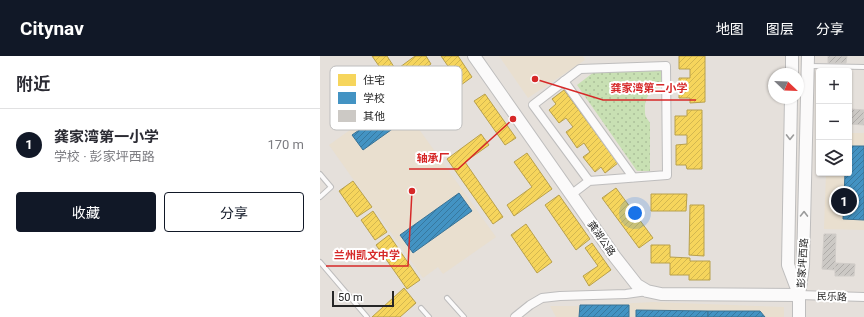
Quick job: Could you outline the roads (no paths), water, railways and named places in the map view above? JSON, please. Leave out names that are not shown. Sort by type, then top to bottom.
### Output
[{"type":"main road","name":"龚湖公路","points":[[474,56],[615,257],[637,285],[647,291]]},
{"type":"main road","points":[[792,56],[792,68]]},
{"type":"main road","name":"彭家坪西路","points":[[799,295],[803,266],[808,61]]},
{"type":"main road","name":"彭家坪西路","points":[[791,104],[788,265],[799,295]]},
{"type":"main road","points":[[647,291],[661,294],[799,295],[799,317]]},
{"type":"street","points":[[572,194],[589,180],[667,175],[666,66],[580,70],[532,104],[589,180]]},
{"type":"street","points":[[564,81],[633,177]]},
{"type":"street","points":[[515,317],[542,298],[560,296],[611,295],[647,291]]},
{"type":"street","name":"民乐路","points":[[799,295],[864,297]]},
{"type":"lane","points":[[808,61],[864,67]]},
{"type":"lane","points":[[320,174],[331,187],[320,197]]},
{"type":"lane","points":[[320,262],[367,317]]},
{"type":"lane","points":[[447,298],[464,317]]},
{"type":"lane","points":[[421,308],[429,317]]},
{"type":"place","name":"龚家湾第二小学","points":[[535,79]]},
{"type":"place","name":"轴承厂","points":[[513,119]]},
{"type":"place","name":"兰州凯文中学","points":[[412,191]]},
{"type":"place","name":"龚家湾第一小学","points":[[844,201]]}]
